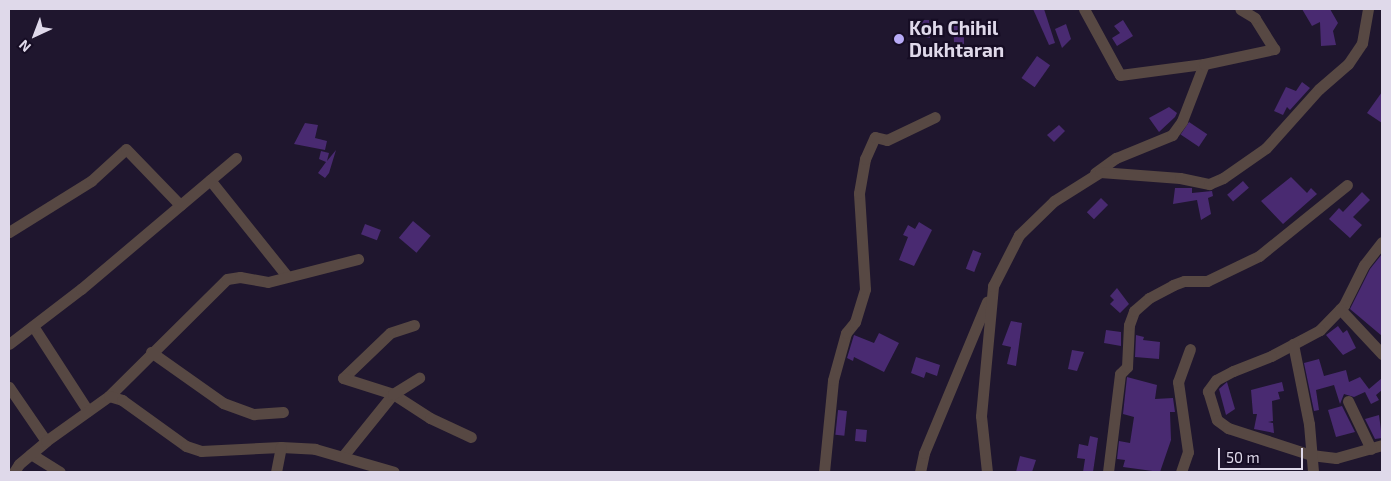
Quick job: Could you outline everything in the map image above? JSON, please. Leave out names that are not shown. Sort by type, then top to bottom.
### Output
[{"type":"street","points":[[1084,9],[1120,74],[1204,64],[1274,49],[1255,18],[1240,9]]},
{"type":"street","points":[[920,472],[924,453],[970,350],[993,286],[1019,235],[1054,201],[1100,172],[1120,172],[1209,184],[1223,178],[1266,148],[1319,89],[1348,64],[1362,43],[1368,9]]},
{"type":"street","points":[[1088,179],[1116,158],[1172,135],[1182,121],[1204,64]]},
{"type":"street","points":[[824,472],[833,380],[846,334],[855,322],[864,289],[859,193],[865,159],[875,137],[887,140],[934,117]]},
{"type":"street","points":[[9,232],[91,181],[126,149],[180,204]]},
{"type":"street","points":[[9,342],[33,326],[236,158]]},
{"type":"street","points":[[210,180],[287,276]]},
{"type":"street","points":[[1108,472],[1120,374],[1127,367],[1130,325],[1134,311],[1148,298],[1173,285],[1184,281],[1208,281],[1259,256],[1347,185]]},
{"type":"street","points":[[1348,401],[1379,446],[1336,458],[1311,455],[1228,428],[1217,420],[1208,392],[1216,380],[1320,330],[1340,309],[1364,265],[1382,242]]},
{"type":"street","points":[[14,472],[19,464],[46,441],[109,396],[150,352],[228,279],[240,277],[268,282],[358,260]]},
{"type":"street","points":[[987,472],[981,416],[993,286]]},
{"type":"street","points":[[1340,309],[1382,354]]},
{"type":"street","points":[[414,325],[390,333],[343,378],[393,394],[430,418],[471,437]]},
{"type":"street","points":[[33,326],[88,411]]},
{"type":"street","points":[[1293,344],[1309,424],[1313,472]]},
{"type":"street","points":[[1181,472],[1188,452],[1178,382],[1190,348]]},
{"type":"street","points":[[150,352],[223,403],[254,414],[283,412]]},
{"type":"street","points":[[343,456],[393,394],[419,378]]},
{"type":"street","points":[[9,387],[46,441]]},
{"type":"street","points":[[109,396],[122,400],[186,446],[201,451],[280,447],[314,449],[394,472]]},
{"type":"street","points":[[276,472],[280,447]]},
{"type":"street","points":[[31,454],[60,472]]},
{"type":"building","points":[[1033,9],[1044,9],[1055,43],[1049,45]]},
{"type":"building","points":[[1302,9],[1330,9],[1338,23],[1333,31],[1336,45],[1321,46],[1320,22],[1312,26]]},
{"type":"building","points":[[920,20],[929,20],[930,38],[921,36]]},
{"type":"building","points":[[1123,20],[1133,36],[1117,46],[1112,38],[1120,33],[1114,26]]},
{"type":"building","points":[[953,21],[964,21],[964,44],[954,42]]},
{"type":"building","points":[[1066,24],[1071,39],[1062,48],[1055,29]]},
{"type":"building","points":[[1037,56],[1050,65],[1035,87],[1022,78]]},
{"type":"building","points":[[1302,82],[1310,88],[1290,110],[1287,107],[1283,115],[1274,111],[1286,87],[1296,91]]},
{"type":"building","points":[[1382,92],[1382,123],[1367,113]]},
{"type":"building","points":[[1169,107],[1177,113],[1159,132],[1149,118]]},
{"type":"building","points":[[1189,122],[1207,134],[1199,147],[1181,134]]},
{"type":"building","points":[[305,123],[318,125],[315,138],[327,141],[325,150],[294,144]]},
{"type":"building","points":[[1059,125],[1065,131],[1054,142],[1047,135]]},
{"type":"building","points":[[336,150],[329,173],[325,178],[318,173],[326,162],[319,159],[321,151],[329,153],[327,161]]},
{"type":"building","points":[[1291,177],[1307,193],[1311,188],[1317,194],[1283,224],[1261,201]]},
{"type":"building","points":[[1243,181],[1249,188],[1233,202],[1227,195]]},
{"type":"building","points":[[1175,188],[1192,188],[1192,193],[1212,191],[1213,196],[1208,198],[1211,214],[1201,220],[1197,200],[1173,204]]},
{"type":"building","points":[[1362,192],[1370,200],[1353,217],[1362,225],[1350,238],[1329,219],[1339,208],[1343,212]]},
{"type":"building","points":[[1101,198],[1108,205],[1094,219],[1087,212]]},
{"type":"building","points":[[413,221],[431,236],[416,253],[399,238]]},
{"type":"building","points":[[919,222],[932,230],[914,266],[899,260],[908,237],[903,235],[908,225],[915,229]]},
{"type":"building","points":[[365,224],[381,230],[377,240],[361,234]]},
{"type":"building","points":[[973,250],[981,253],[974,272],[966,269]]},
{"type":"building","points":[[1382,254],[1382,336],[1350,309],[1370,269]]},
{"type":"building","points":[[1117,288],[1129,304],[1120,313],[1110,304],[1114,300],[1110,296]]},
{"type":"building","points":[[1011,321],[1022,323],[1016,366],[1007,364],[1011,347],[1002,345]]},
{"type":"building","points":[[1338,326],[1343,333],[1347,330],[1356,348],[1343,355],[1326,335]]},
{"type":"building","points":[[1106,330],[1121,332],[1121,346],[1104,343]]},
{"type":"building","points":[[879,333],[899,343],[884,372],[854,357],[853,361],[847,358],[854,335],[874,343]]},
{"type":"building","points":[[1136,335],[1144,337],[1143,340],[1160,342],[1159,359],[1135,357]]},
{"type":"building","points":[[1072,350],[1084,352],[1077,371],[1068,369]]},
{"type":"building","points":[[916,357],[940,365],[937,376],[926,372],[924,378],[911,373]]},
{"type":"building","points":[[1319,359],[1324,376],[1346,370],[1349,382],[1360,377],[1369,389],[1382,378],[1382,390],[1376,395],[1379,400],[1371,404],[1365,392],[1354,397],[1344,394],[1340,404],[1334,385],[1316,390],[1319,410],[1314,411],[1304,363]]},
{"type":"building","points":[[1127,377],[1157,385],[1155,399],[1173,398],[1175,412],[1170,412],[1171,440],[1160,472],[1123,467],[1125,460],[1117,459],[1119,441],[1130,443],[1134,417],[1123,414]]},
{"type":"building","points":[[1227,382],[1235,409],[1226,415],[1219,389]]},
{"type":"building","points":[[1282,382],[1284,391],[1278,392],[1280,399],[1272,401],[1273,421],[1268,422],[1273,423],[1274,433],[1254,429],[1257,414],[1253,414],[1251,390]]},
{"type":"building","points":[[1342,406],[1355,432],[1336,437],[1328,410]]},
{"type":"building","points":[[838,410],[847,411],[844,436],[835,435]]},
{"type":"building","points":[[1379,415],[1382,438],[1375,439],[1365,419]]},
{"type":"building","points":[[856,429],[867,430],[866,442],[855,441]]},
{"type":"building","points":[[1090,436],[1098,438],[1093,472],[1083,472],[1085,459],[1077,458],[1079,444],[1088,446]]},
{"type":"building","points":[[1020,456],[1036,460],[1032,472],[1016,472]]},
{"type":"place","name":"Koh Chihil Dukhtaran","points":[[899,39]]}]
